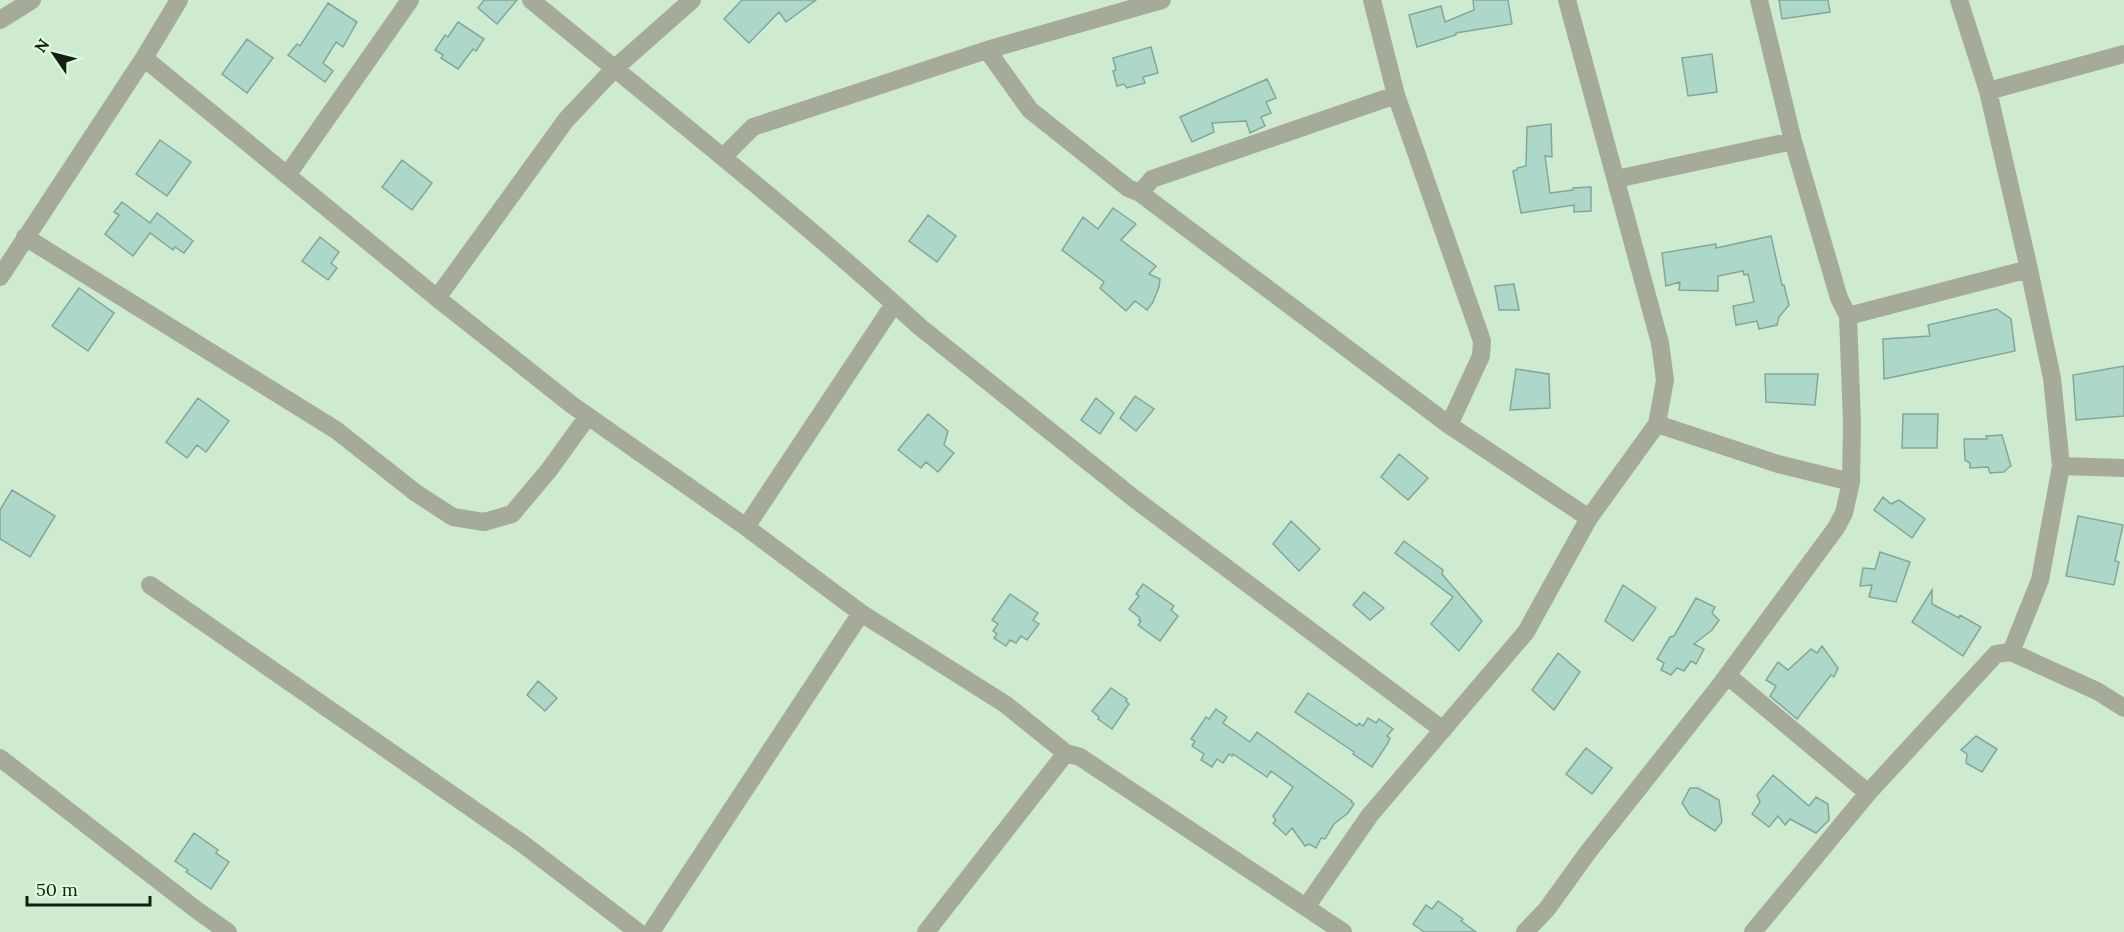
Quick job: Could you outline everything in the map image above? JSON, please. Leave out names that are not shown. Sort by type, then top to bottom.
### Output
[{"type":"street","points":[[0,20],[32,0]]},
{"type":"street","points":[[0,277],[179,0]]},
{"type":"street","points":[[288,174],[410,0]]},
{"type":"street","points":[[531,0],[723,157],[920,327],[1136,500],[1443,730]]},
{"type":"street","points":[[437,298],[566,120],[614,69],[692,0]]},
{"type":"street","points":[[723,157],[753,127],[987,50],[1162,0]]},
{"type":"street","points":[[1372,0],[1396,95],[1482,341],[1481,356],[1449,425]]},
{"type":"street","points":[[1306,907],[1370,814],[1526,632],[1589,518],[1657,424],[1665,380],[1660,343],[1567,0]]},
{"type":"street","points":[[1525,932],[1547,909],[1588,852],[1728,676],[1836,528],[1844,513],[1851,482],[1852,423],[1848,315],[1839,298],[1793,141],[1759,0]]},
{"type":"street","points":[[1959,0],[1988,91],[2029,269],[2052,378],[2061,466],[2040,580],[2011,652]]},
{"type":"street","points":[[987,50],[1030,111],[1128,188],[1140,193],[1449,425],[1589,518]]},
{"type":"street","points":[[1988,91],[2124,54]]},
{"type":"street","points":[[144,57],[437,298],[588,416],[746,527],[861,613],[1005,705],[1066,753],[1080,757],[1343,932]]},
{"type":"street","points":[[1140,193],[1152,179],[1396,95]]},
{"type":"street","points":[[1616,180],[1793,141]]},
{"type":"street","points":[[25,237],[336,430],[416,493],[453,517],[484,522],[512,514],[549,470],[588,416]]},
{"type":"street","points":[[1848,315],[2029,269]]},
{"type":"street","points":[[746,527],[894,304]]},
{"type":"street","points":[[1657,424],[1778,464],[1851,482]]},
{"type":"street","points":[[2061,466],[2124,468]]},
{"type":"street","points":[[150,585],[523,844],[638,932]]},
{"type":"street","points":[[651,932],[861,613]]},
{"type":"street","points":[[1753,932],[1868,793],[1996,654],[2011,652],[2097,691],[2124,708]]},
{"type":"street","points":[[1728,676],[1868,793]]},
{"type":"street","points":[[930,930],[1066,753]]},
{"type":"street","points":[[0,758],[228,932]]},
{"type":"building","points":[[484,0],[517,0],[497,24],[478,8]]},
{"type":"building","points":[[742,0],[816,0],[786,22],[779,12],[749,43],[724,19]]},
{"type":"building","points":[[1473,0],[1508,0],[1512,24],[1456,33],[1456,35],[1417,47],[1409,15],[1441,6],[1445,22],[1474,10]]},
{"type":"building","points":[[1779,0],[1828,0],[1830,12],[1782,19]]},
{"type":"building","points":[[328,3],[357,22],[343,47],[336,42],[323,63],[333,71],[325,82],[288,55],[297,44],[300,46]]},
{"type":"building","points":[[458,22],[484,39],[476,51],[473,49],[458,69],[441,58],[443,55],[435,50]]},
{"type":"building","points":[[247,39],[273,58],[247,93],[222,74]]},
{"type":"building","points":[[1151,47],[1158,73],[1143,77],[1145,83],[1127,88],[1124,84],[1117,86],[1113,71],[1116,70],[1113,58]]},
{"type":"building","points":[[1712,54],[1717,92],[1688,96],[1682,58]]},
{"type":"building","points":[[1267,79],[1276,98],[1266,102],[1271,113],[1261,117],[1265,126],[1250,133],[1246,121],[1212,123],[1214,132],[1192,142],[1180,117]]},
{"type":"building","points":[[1551,124],[1552,157],[1545,156],[1550,193],[1591,187],[1591,211],[1574,212],[1574,205],[1521,213],[1513,171],[1526,166],[1527,127]]},
{"type":"building","points":[[160,140],[191,162],[167,196],[136,174]]},
{"type":"building","points":[[402,160],[432,183],[412,210],[382,187]]},
{"type":"building","points":[[122,202],[150,223],[157,213],[193,241],[184,253],[175,247],[173,250],[150,233],[133,256],[105,234],[119,215],[114,212]]},
{"type":"building","points":[[1113,208],[1136,224],[1121,240],[1156,266],[1149,274],[1160,279],[1159,287],[1147,310],[1135,301],[1126,311],[1100,288],[1104,282],[1062,250],[1083,217],[1098,229]]},
{"type":"building","points":[[928,215],[956,236],[937,262],[909,241]]},
{"type":"building","points":[[1771,236],[1789,305],[1779,317],[1777,325],[1759,329],[1757,321],[1736,325],[1733,306],[1754,302],[1748,274],[1744,275],[1743,271],[1718,276],[1718,291],[1679,290],[1680,282],[1666,286],[1662,253],[1716,244],[1716,248]]},
{"type":"building","points":[[320,237],[339,252],[331,263],[337,268],[328,280],[302,261]]},
{"type":"building","points":[[1514,284],[1519,310],[1499,310],[1495,286]]},
{"type":"building","points":[[79,288],[114,313],[88,351],[52,326]]},
{"type":"building","points":[[1997,309],[2011,319],[2015,351],[1884,379],[1883,339],[1930,336],[1928,325]]},
{"type":"building","points":[[2124,366],[2124,416],[2076,420],[2073,375]]},
{"type":"building","points":[[1516,369],[1549,374],[1550,408],[1510,410]]},
{"type":"building","points":[[1765,374],[1818,374],[1815,405],[1766,402]]},
{"type":"building","points":[[1135,396],[1154,409],[1136,431],[1120,418]]},
{"type":"building","points":[[198,398],[229,421],[206,452],[197,445],[187,458],[166,442]]},
{"type":"building","points":[[1096,398],[1114,413],[1100,434],[1081,420]]},
{"type":"building","points":[[928,414],[948,431],[944,445],[954,453],[938,472],[926,462],[921,468],[898,450]]},
{"type":"building","points":[[1903,414],[1938,414],[1937,448],[1902,448]]},
{"type":"building","points":[[2002,435],[2011,466],[2004,472],[1990,473],[1988,467],[1970,468],[1970,463],[1965,460],[1964,439],[1987,439],[1986,436]]},
{"type":"building","points":[[1399,454],[1428,478],[1408,500],[1381,477]]},
{"type":"building","points":[[12,490],[55,516],[30,557],[0,539],[0,510]]},
{"type":"building","points":[[1883,497],[1891,504],[1899,500],[1925,519],[1912,538],[1874,510]]},
{"type":"building","points":[[2078,516],[2123,525],[2115,561],[2119,562],[2114,585],[2066,576]]},
{"type":"building","points":[[1291,521],[1320,549],[1299,571],[1273,544]]},
{"type":"building","points":[[1404,541],[1443,570],[1442,574],[1482,621],[1459,651],[1431,624],[1453,597],[1395,553]]},
{"type":"building","points":[[1880,552],[1910,562],[1896,602],[1869,597],[1872,585],[1860,586],[1863,568],[1875,569]]},
{"type":"building","points":[[1143,584],[1174,606],[1171,610],[1178,616],[1160,641],[1138,625],[1140,618],[1129,609],[1139,596],[1136,594]]},
{"type":"building","points":[[1623,585],[1656,608],[1633,641],[1605,621]]},
{"type":"building","points":[[1932,590],[1932,604],[1959,618],[1960,615],[1981,627],[1963,656],[1912,622]]},
{"type":"building","points":[[1364,592],[1384,608],[1370,620],[1353,605]]},
{"type":"building","points":[[1010,594],[1038,613],[1033,620],[1039,624],[1027,640],[1021,636],[1016,643],[1010,640],[1006,646],[994,638],[997,634],[993,631],[998,624],[992,620]]},
{"type":"building","points":[[1696,598],[1715,607],[1712,613],[1719,620],[1712,630],[1694,644],[1704,649],[1696,664],[1691,661],[1684,671],[1677,668],[1671,675],[1661,670],[1664,663],[1657,659],[1670,637],[1674,636]]},
{"type":"building","points":[[1822,646],[1838,668],[1834,677],[1831,675],[1797,719],[1770,696],[1776,686],[1766,680],[1778,662],[1788,670],[1811,649],[1817,653]]},
{"type":"building","points":[[1558,653],[1580,672],[1554,710],[1532,690]]},
{"type":"building","points":[[538,681],[557,698],[545,711],[527,695]]},
{"type":"building","points":[[1111,688],[1127,699],[1129,704],[1112,729],[1098,719],[1099,717],[1092,711]]},
{"type":"building","points":[[1308,693],[1357,726],[1359,723],[1363,726],[1368,718],[1376,723],[1379,719],[1393,729],[1387,736],[1390,738],[1388,743],[1372,767],[1295,712]]},
{"type":"building","points":[[1216,709],[1227,717],[1223,723],[1250,742],[1257,732],[1352,801],[1354,804],[1348,813],[1334,824],[1325,839],[1321,838],[1316,848],[1309,844],[1305,846],[1292,828],[1286,835],[1273,823],[1276,821],[1273,816],[1293,787],[1271,771],[1267,777],[1233,754],[1232,756],[1229,754],[1223,763],[1217,759],[1212,767],[1201,760],[1204,754],[1192,746],[1195,741],[1191,739],[1206,717],[1209,719]]},
{"type":"building","points":[[1976,736],[1997,749],[1982,772],[1966,763],[1967,754],[1961,750]]},
{"type":"building","points":[[1586,748],[1612,768],[1592,794],[1566,774]]},
{"type":"building","points":[[1773,775],[1809,806],[1816,797],[1828,804],[1829,820],[1816,833],[1790,819],[1785,825],[1778,816],[1769,827],[1752,814],[1760,802],[1757,795]]},
{"type":"building","points":[[1690,788],[1698,788],[1719,800],[1722,822],[1715,831],[1690,815],[1682,803]]},
{"type":"building","points":[[194,833],[218,850],[216,853],[229,862],[211,889],[186,872],[188,870],[175,861]]},
{"type":"building","points":[[1438,901],[1463,919],[1461,921],[1476,932],[1424,932],[1413,924],[1426,905],[1432,909]]}]
